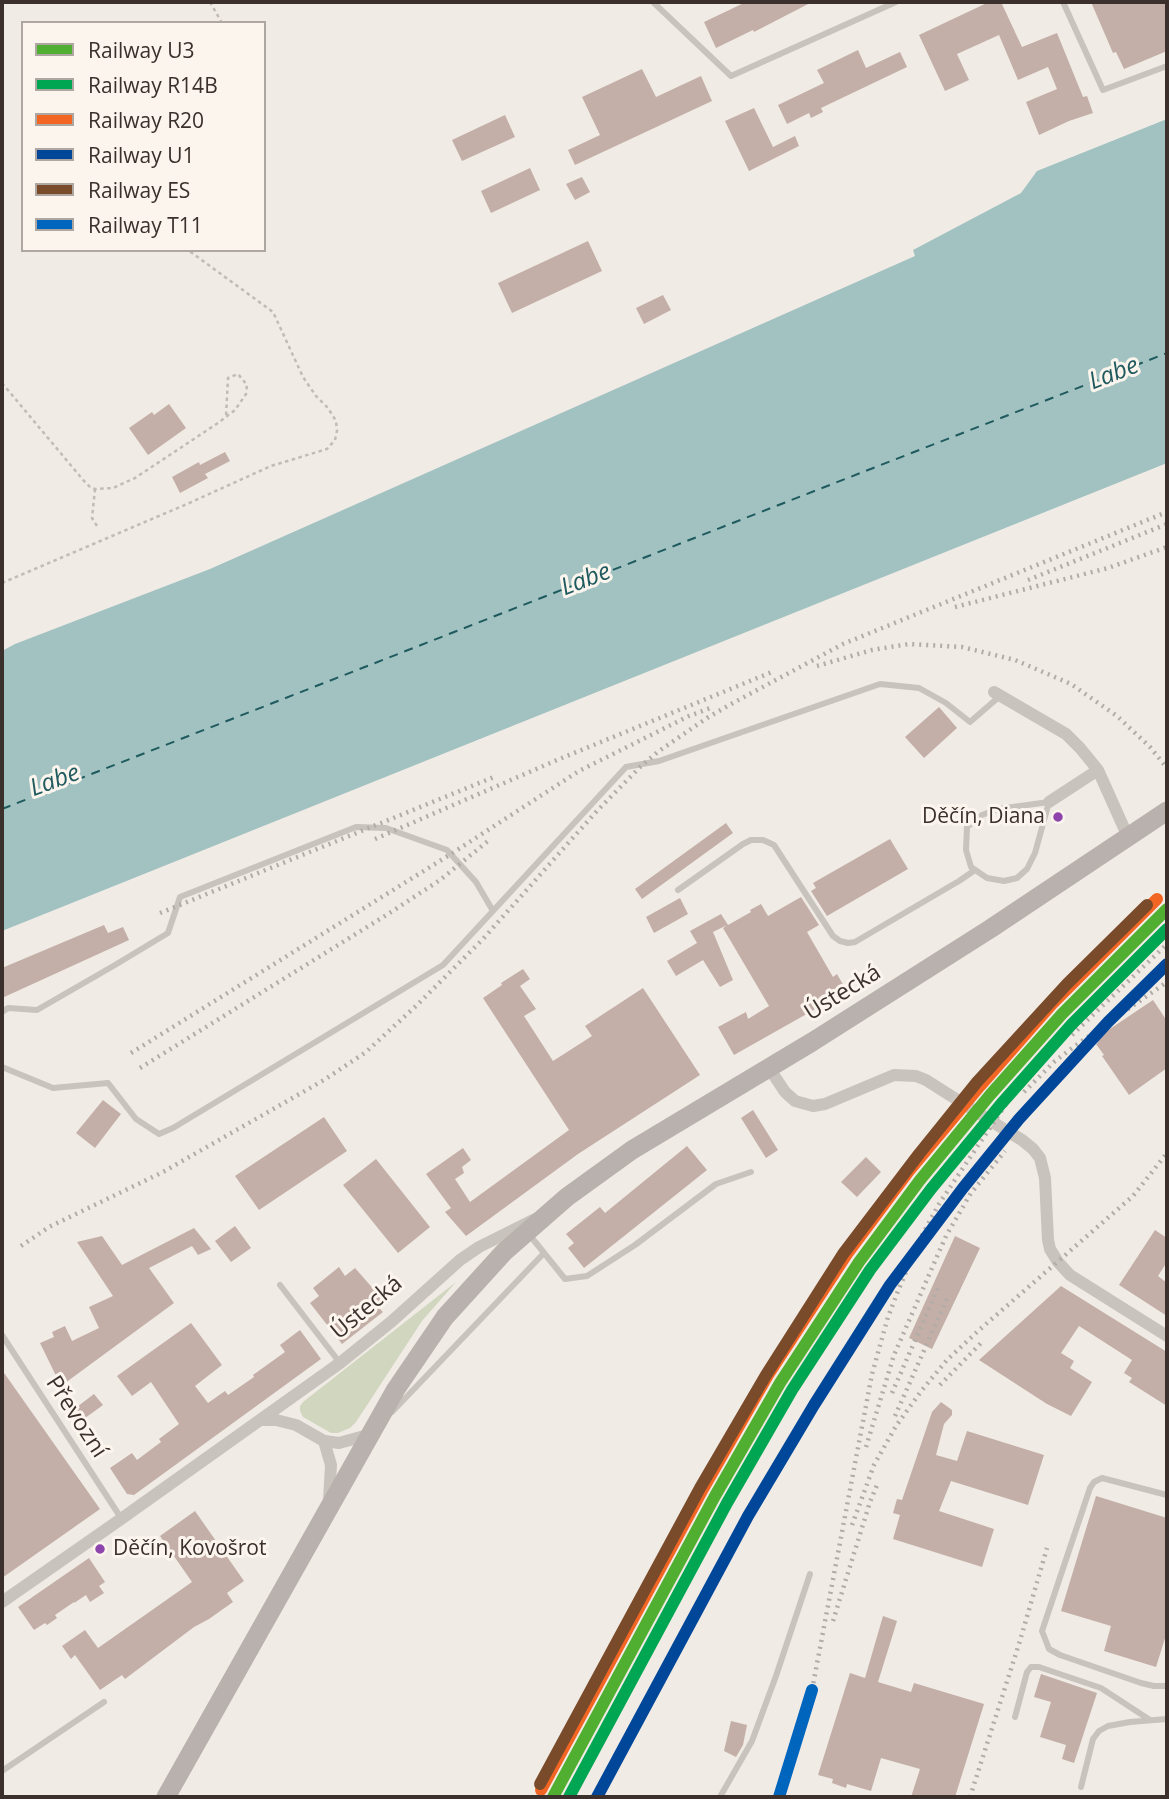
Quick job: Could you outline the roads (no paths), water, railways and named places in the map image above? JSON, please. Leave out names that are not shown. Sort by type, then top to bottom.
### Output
[{"type":"main road","name":"Ústecká","points":[[166,1797],[402,1379],[445,1317],[504,1252],[567,1197],[632,1150],[769,1068],[989,929],[1167,811]]},
{"type":"street","points":[[997,694],[1066,734],[1080,748],[1098,770],[1128,837]]},
{"type":"street","points":[[1049,802],[1098,770]]},
{"type":"street","points":[[769,1068],[785,1092],[795,1101],[813,1106],[825,1104],[894,1075],[916,1076],[948,1094]]},
{"type":"street","points":[[1007,1131],[1033,1149],[1040,1158],[1045,1178],[1048,1241],[1058,1262],[1070,1275],[1167,1336]]},
{"type":"street","name":"Ústecká","points":[[2,1602],[340,1363],[391,1322],[460,1260],[519,1226],[544,1216]]},
{"type":"street","points":[[260,1420],[276,1420],[296,1425],[324,1441],[339,1443],[368,1435]]},
{"type":"street","points":[[324,1441],[331,1465],[329,1505]]},
{"type":"lane","points":[[653,2],[731,76],[896,2]]},
{"type":"lane","points":[[1063,2],[1102,90],[1167,66]]},
{"type":"lane","points":[[2,1067],[53,1088],[108,1083],[136,1119],[159,1134],[443,965],[626,767],[659,761],[880,684],[919,688],[946,703],[970,722],[997,694]]},
{"type":"lane","points":[[1049,802],[1027,870],[1017,878],[1004,881],[987,878],[971,867],[966,850],[967,828],[982,815],[998,808],[1049,802]]},
{"type":"lane","points":[[2,1012],[8,1008],[37,1010],[168,933],[180,897],[356,827],[386,828],[447,850],[476,882],[493,911]]},
{"type":"lane","points":[[678,890],[743,844],[751,840],[763,840],[774,845],[833,936],[848,943],[866,936],[975,870]]},
{"type":"lane","points":[[527,1232],[565,1279],[587,1276],[635,1245],[716,1184],[751,1172]]},
{"type":"lane","points":[[368,1435],[544,1253]]},
{"type":"lane","points":[[279,1285],[340,1363]]},
{"type":"lane","name":"Převozní","points":[[2,1335],[121,1519]]},
{"type":"lane","points":[[1167,1494],[1102,1478],[1094,1482],[1042,1631],[1049,1649],[1060,1655],[1141,1683],[1167,1686]]},
{"type":"lane","points":[[720,1797],[752,1741],[810,1574]]},
{"type":"lane","points":[[1015,1717],[1027,1672],[1031,1667],[1039,1667],[1101,1688],[1150,1720]]},
{"type":"lane","points":[[2,1771],[104,1702]]},
{"type":"lane","points":[[1081,1787],[1093,1739],[1099,1731],[1108,1726],[1130,1722],[1167,1719]]},
{"type":"water","name":"Labe","points":[[1167,119],[1167,463],[2,931],[2,651],[210,569],[915,256],[913,250],[1021,193],[1037,171]]},
{"type":"tunnel","points":[[948,1094],[1007,1131]]},
{"type":"railway","points":[[21,1246],[49,1227],[163,1172],[324,1080],[366,1052],[483,939],[595,813],[640,767],[707,718],[843,644],[1167,512]]},
{"type":"railway","points":[[1028,580],[1167,524]]},
{"type":"railway","points":[[955,607],[1108,568],[1167,547]]},
{"type":"railway","points":[[817,666],[872,650],[909,644],[962,647],[1015,660],[1071,684],[1117,716],[1150,747],[1167,768]]},
{"type":"railway","points":[[375,839],[557,760],[772,672]]},
{"type":"railway","points":[[131,1053],[579,771],[689,716],[713,707]]},
{"type":"railway","points":[[160,913],[494,777]]},
{"type":"railway","points":[[140,1068],[388,914],[440,880],[488,841]]},
{"type":"railway","points":[[1072,1035],[1165,946]]},
{"type":"railway","points":[[1024,1092],[1055,1061],[1167,982]]},
{"type":"railway","points":[[812,1690],[872,1374],[898,1291],[919,1241],[939,1204],[1027,1073],[1088,1003]]},
{"type":"railway","points":[[866,1447],[894,1355],[946,1236],[971,1193],[1005,1151]]},
{"type":"railway","points":[[852,1525],[874,1465],[896,1426],[947,1360],[1133,1196],[1167,1153]]},
{"type":"railway","points":[[892,1393],[938,1288]]},
{"type":"railway","points":[[895,1416],[949,1294]]},
{"type":"railway","points":[[940,1385],[984,1340]]},
{"type":"railway","points":[[833,1621],[877,1485]]},
{"type":"railway","points":[[970,1797],[1047,1548]]},
{"type":"rail line","name":"R20","points":[[541,1790],[703,1489],[768,1375],[847,1254],[909,1171],[980,1086],[1052,1004],[1157,899]]},
{"type":"rail line","name":"ES","points":[[540,1784],[700,1488],[766,1375],[843,1254],[977,1082],[1067,984],[1147,905]]},
{"type":"rail line","name":"U3","points":[[553,1797],[715,1496],[780,1383],[859,1262],[920,1180],[990,1095],[1062,1014],[1167,909]]},
{"type":"rail line","name":"R14B","points":[[569,1797],[727,1503],[792,1390],[870,1270],[931,1189],[1001,1104],[1072,1024],[1167,929]]},
{"type":"rail line","name":"U1","points":[[597,1797],[748,1516],[890,1285],[1019,1119],[1108,1022],[1167,964]]},
{"type":"rail line","name":"T11","points":[[779,1797],[812,1690]]},
{"type":"place","name":"Děčín, Diana","points":[[1058,817]]},
{"type":"place","name":"Děčín, Kovošrot","points":[[100,1549]]}]
